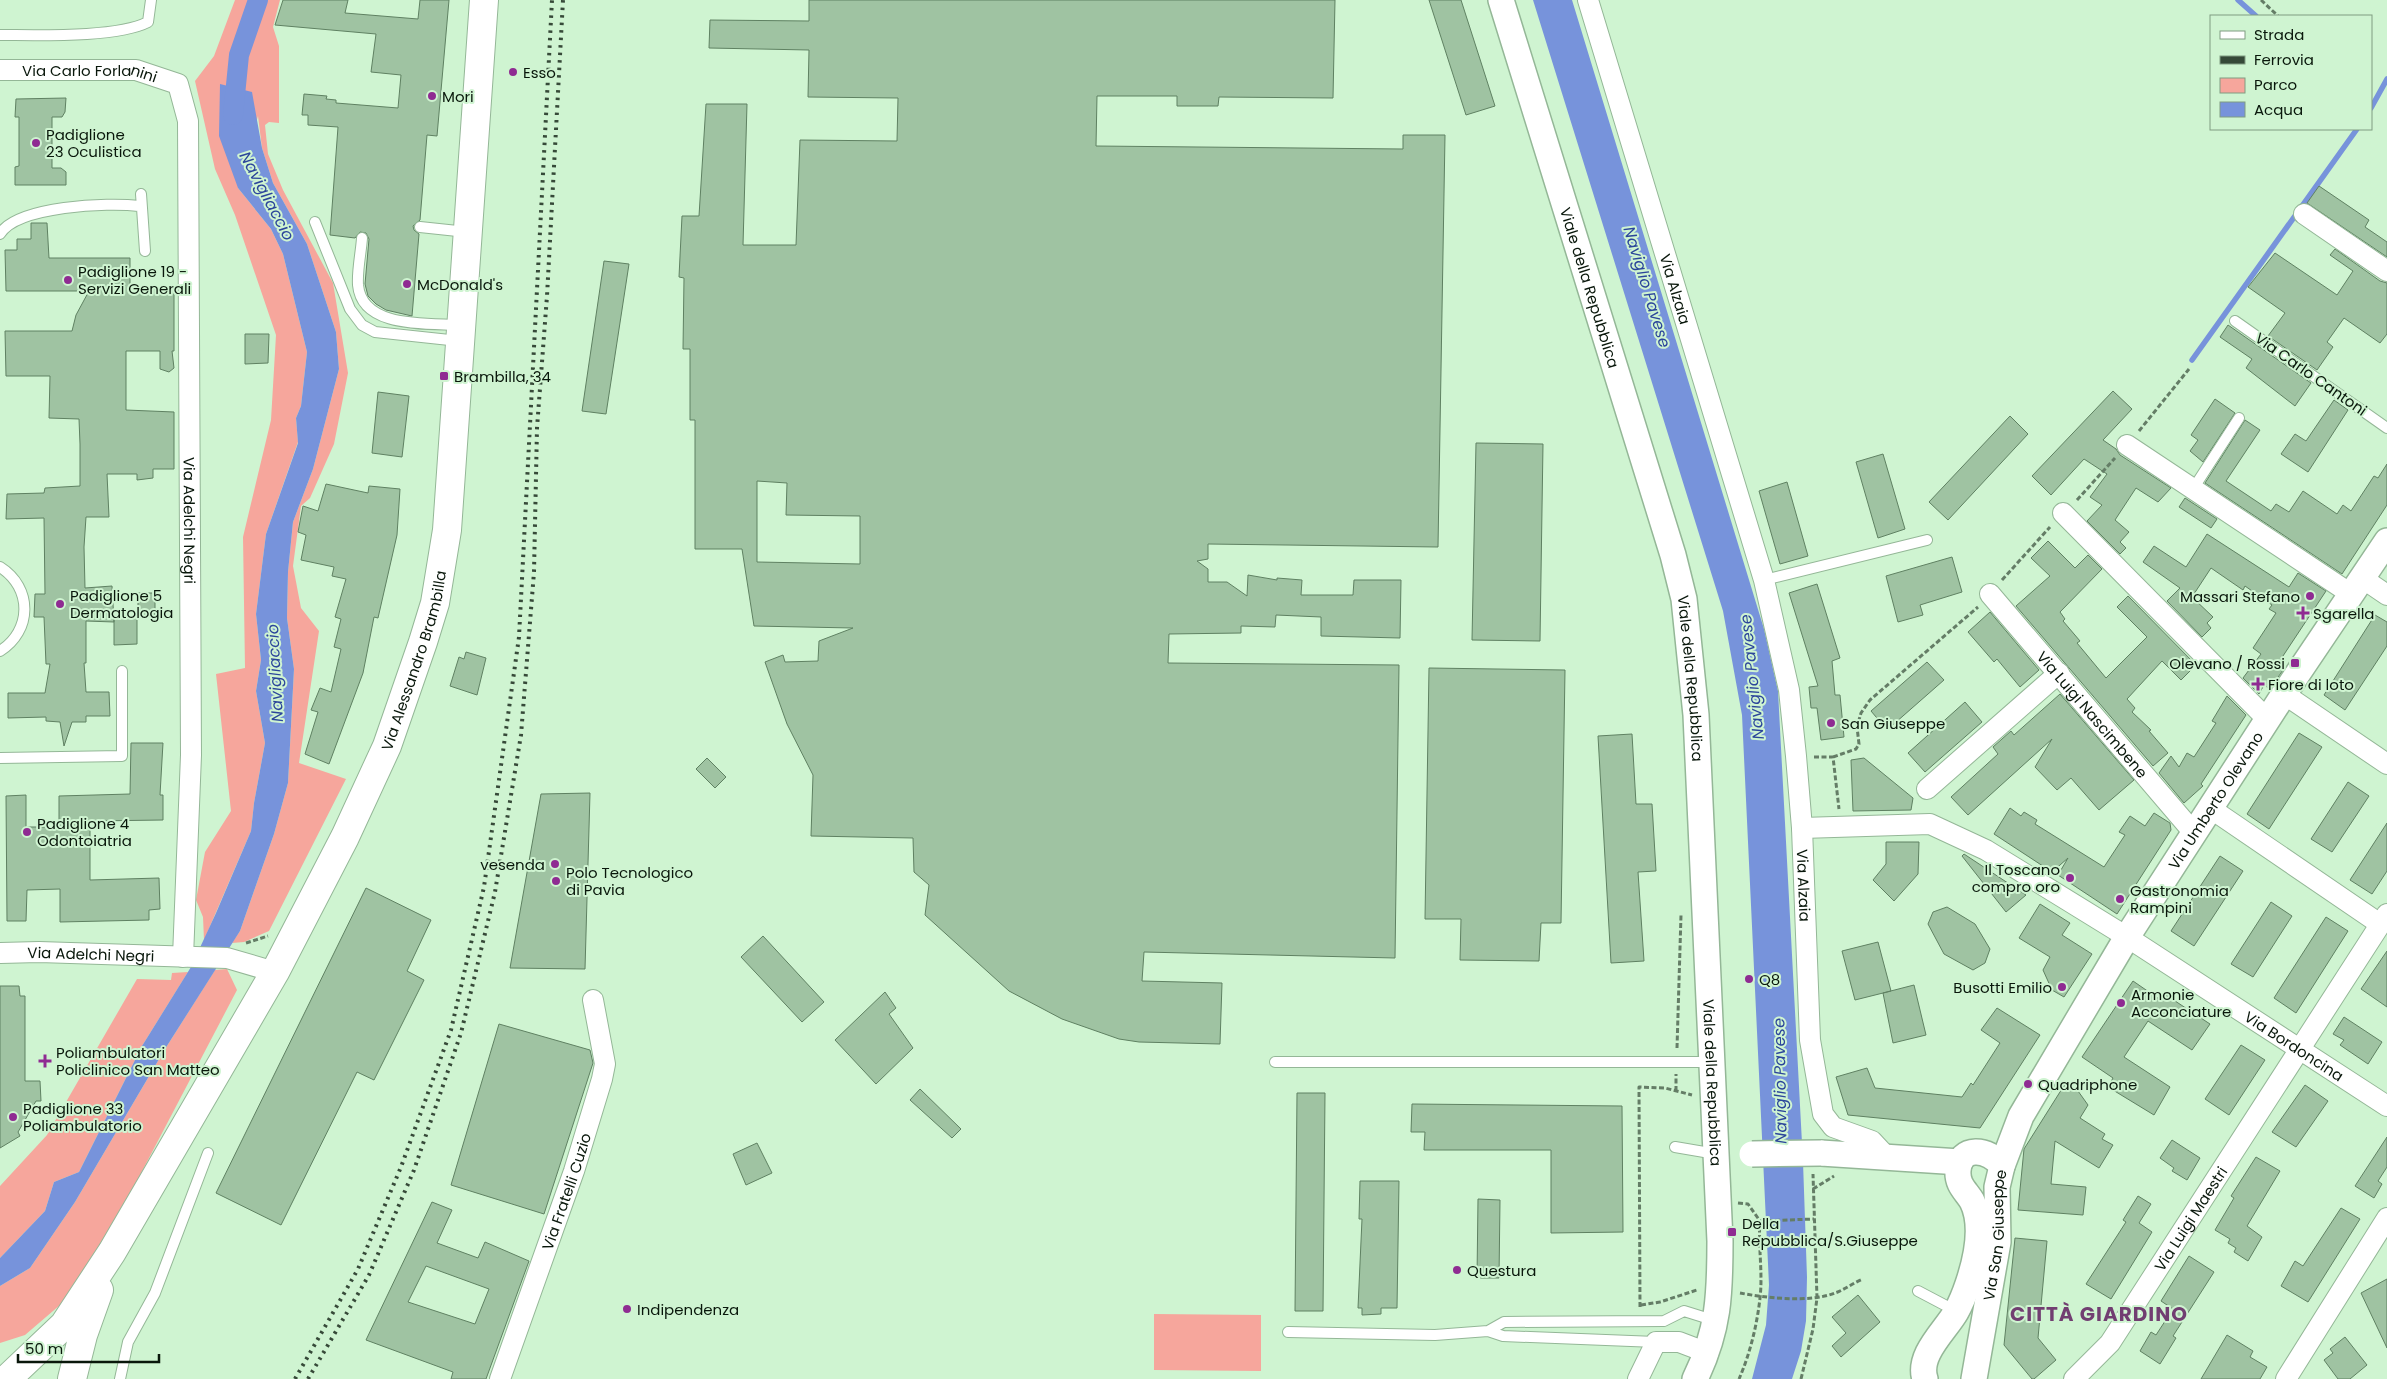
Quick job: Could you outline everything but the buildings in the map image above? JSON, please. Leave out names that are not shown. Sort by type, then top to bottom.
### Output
[{"type":"main road","name":"Via Alessandro Brambilla","points":[[7,1379],[64,1324],[112,1252],[275,972],[345,836],[387,746],[435,603],[447,530],[466,232],[484,0]]},
{"type":"main road","name":"Via Alessandro Brambilla","points":[[72,1379],[83,1334],[112,1252]]},
{"type":"main road","name":"Via Alessandro Brambilla","points":[[0,1361],[37,1349]]},
{"type":"street","name":"Viale della Repubblica","points":[[1501,0],[1674,555],[1684,599],[1696,715],[1720,1280],[1716,1321],[1708,1353],[1695,1379]]},
{"type":"street","name":"Via Alzaia","points":[[1588,0],[1764,580],[1788,690],[1802,828],[1810,1040],[1823,1114],[1833,1127],[1872,1141],[1886,1156]]},
{"type":"street","name":"Via Carlo Forlanini","points":[[0,70],[136,70],[178,84]]},
{"type":"street","name":"Via Adelchi Negri","points":[[178,84],[188,121],[190,348],[191,755],[183,957]]},
{"type":"street","points":[[2304,214],[2387,272]]},
{"type":"street","points":[[2127,445],[2193,489],[2357,586],[2387,595]]},
{"type":"street","points":[[2063,513],[2268,720]]},
{"type":"street","name":"Via Umberto Olevano","points":[[1994,1159],[2127,937],[2284,694],[2387,541]]},
{"type":"street","name":"Via Luigi Nascimbene","points":[[1990,594],[2194,832]]},
{"type":"street","points":[[1927,789],[2059,673]]},
{"type":"street","points":[[2284,694],[2387,764]]},
{"type":"street","points":[[2210,808],[2384,919]]},
{"type":"street","name":"Via Bordoncina","points":[[1802,828],[1930,824],[1986,850],[2127,937],[2298,1050],[2387,1106]]},
{"type":"street","name":"Via Luigi Maestri","points":[[2074,1379],[2110,1343],[2384,919]]},
{"type":"street","name":"Via Adelchi Negri","points":[[0,952],[227,958],[275,972]]},
{"type":"street","name":"Via Fratelli Cuzio","points":[[500,1379],[574,1171],[602,1079],[605,1064],[593,1000]]},
{"type":"street","name":"Via San Giuseppe","points":[[1925,1379],[1925,1362],[1929,1352],[1956,1311],[1968,1285],[1974,1265],[1978,1216],[1972,1200],[1963,1190],[1958,1178],[1960,1162],[1967,1155],[1977,1152],[1994,1159],[1997,1187],[1998,1242],[1978,1373]]},
{"type":"street","points":[[1716,1154],[1752,1154],[1817,1159],[1886,1156],[1960,1162]]},
{"type":"street","points":[[2286,1379],[2387,1218]]},
{"type":"street","points":[[1638,1379],[1656,1342],[1678,1342],[1708,1353]]},
{"type":"lane","points":[[0,35],[78,34],[137,28],[148,22],[151,0]]},
{"type":"lane","points":[[142,194],[146,251]]},
{"type":"lane","points":[[0,234],[3,229],[14,222],[36,212],[92,206],[133,205],[142,208]]},
{"type":"lane","points":[[315,222],[350,309],[362,326],[375,332],[460,333]]},
{"type":"lane","points":[[420,227],[466,232]]},
{"type":"lane","points":[[362,238],[358,286],[366,304],[378,316],[460,333]]},
{"type":"lane","name":"Via Carlo Cantoni","points":[[2235,321],[2387,428]]},
{"type":"lane","points":[[2193,489],[2239,418]]},
{"type":"lane","points":[[1764,580],[1927,540]]},
{"type":"lane","points":[[0,568],[12,577],[20,588],[24,598],[25,617],[20,633],[0,651]]},
{"type":"lane","points":[[0,758],[122,756],[122,671]]},
{"type":"lane","points":[[1275,1062],[1711,1062]]},
{"type":"lane","points":[[1675,1147],[1716,1154]]},
{"type":"lane","points":[[120,1379],[128,1342],[155,1293],[208,1154]]},
{"type":"lane","points":[[1918,1292],[1956,1311]]},
{"type":"lane","points":[[1288,1332],[1435,1335],[1488,1330],[1504,1322],[1664,1320],[1684,1311],[1716,1321]]},
{"type":"lane","points":[[1488,1330],[1503,1336],[1656,1342]]},
{"type":"path","points":[[2260,0],[2277,15]]},
{"type":"path","points":[[1796,756],[1833,757],[1856,749],[1859,744],[1857,727],[1861,713],[1870,700],[1990,594],[2127,445],[2189,369]]},
{"type":"path","points":[[1833,757],[1842,827]]},
{"type":"path","points":[[1676,1091],[1682,906]]},
{"type":"path","points":[[227,958],[233,947],[267,937],[272,933]]},
{"type":"path","points":[[1640,1320],[1639,1087],[1664,1088],[1713,1101]]},
{"type":"path","points":[[1801,1379],[1813,1329],[1815,1298],[1813,1189],[1817,1159]]},
{"type":"path","points":[[1813,1189],[1834,1176]]},
{"type":"path","points":[[1738,1203],[1748,1204],[1760,1221],[1758,1243],[1760,1297],[1748,1360],[1739,1379]]},
{"type":"path","points":[[1760,1221],[1814,1219]]},
{"type":"path","points":[[1760,1297],[1815,1298],[1836,1293],[1863,1279]]},
{"type":"green space","points":[[235,0],[280,0],[273,27],[279,46],[279,123],[269,122],[265,125],[268,154],[283,190],[333,283],[348,373],[334,444],[310,498],[301,506],[293,566],[301,608],[319,631],[299,763],[346,779],[269,931],[244,942],[232,943],[240,931],[274,834],[288,783],[294,669],[287,618],[288,572],[293,522],[313,469],[339,369],[336,332],[307,244],[273,183],[262,148],[258,116],[238,188],[271,229],[283,254],[307,352],[301,406],[296,418],[298,442],[266,534],[256,614],[261,660],[256,691],[265,743],[251,831],[204,940],[203,917],[196,900],[205,852],[231,811],[216,674],[245,668],[243,537],[271,420],[276,335],[235,215],[215,169],[195,81],[214,56]]},
{"type":"green space","points":[[227,969],[237,990],[106,1240],[60,1305],[25,1335],[0,1343],[0,1286],[30,1268],[75,1202],[165,1049],[215,970]]},
{"type":"green space","points":[[188,972],[142,1046],[79,1172],[54,1182],[45,1211],[0,1258],[0,1186],[47,1135],[137,979],[171,980],[172,973]]},
{"type":"green space","points":[[1154,1314],[1261,1315],[1261,1371],[1154,1370]]},
{"type":"water","name":"Naviglio Pavese","points":[[1533,0],[1572,0],[1764,629],[1778,691],[1803,1162],[1807,1277],[1806,1321],[1801,1351],[1792,1379],[1752,1379],[1766,1325],[1769,1285],[1742,715],[1723,611]]},
{"type":"water","points":[[220,84],[252,92],[262,148],[273,183],[307,244],[336,332],[339,369],[313,469],[293,522],[288,572],[287,618],[294,669],[288,783],[274,834],[240,931],[165,1049],[75,1202],[30,1268],[0,1286],[0,1258],[45,1211],[54,1182],[79,1172],[142,1046],[191,967],[251,831],[265,743],[256,691],[261,660],[256,614],[266,534],[298,443],[296,418],[301,406],[307,352],[283,254],[271,229],[238,188],[219,136]]},
{"type":"waterway","name":"Navigliaccio","points":[[233,115],[239,55],[258,0]]},
{"type":"waterway","points":[[2238,0],[2255,15]]},
{"type":"waterway","points":[[2372,106],[2387,79]]},
{"type":"waterway","points":[[2192,360],[2356,130]]},
{"type":"railway","points":[[295,1379],[358,1269],[401,1167],[451,1030],[484,887],[519,637],[552,0]]},
{"type":"railway","points":[[308,1379],[369,1275],[414,1170],[461,1033],[495,892],[521,735],[534,572],[537,428],[547,296],[563,0]]},
{"type":"place","name":"Esso","points":[[513,72]]},
{"type":"place","name":"Mori","points":[[432,96]]},
{"type":"place","name":"Padiglione 23 Oculistica","points":[[36,143]]},
{"type":"place","name":"Padiglione 19 - Servizi Generali","points":[[68,280]]},
{"type":"place","name":"McDonald's","points":[[407,284]]},
{"type":"place","name":"Brambilla, 34","points":[[444,376]]},
{"type":"place","name":"Massari Stefano","points":[[2310,596]]},
{"type":"place","name":"Padiglione 5 Dermatologia","points":[[60,604]]},
{"type":"place","name":"Sgarella","points":[[2303,613]]},
{"type":"place","name":"Olevano / Rossi","points":[[2295,663]]},
{"type":"place","name":"Fiore di loto","points":[[2258,684]]},
{"type":"place","name":"San Giuseppe","points":[[1831,723]]},
{"type":"place","name":"Padiglione 4 Odontoiatria","points":[[27,832]]},
{"type":"place","name":"vesenda","points":[[555,864]]},
{"type":"place","name":"Il Toscano compro oro","points":[[2070,878]]},
{"type":"place","name":"Polo Tecnologico di Pavia","points":[[556,881]]},
{"type":"place","name":"Gastronomia Rampini","points":[[2120,899]]},
{"type":"place","name":"Q8","points":[[1749,979]]},
{"type":"place","name":"Busotti Emilio","points":[[2062,987]]},
{"type":"place","name":"Armonie Acconciature","points":[[2121,1003]]},
{"type":"place","name":"Poliambulatori Policlinico San Matteo","points":[[45,1061]]},
{"type":"place","name":"Quadriphone","points":[[2028,1084]]},
{"type":"place","name":"Padiglione 33 Poliambulatorio","points":[[13,1117]]},
{"type":"place","name":"Della Repubblica/S.Giuseppe","points":[[1732,1232]]},
{"type":"place","name":"Questura","points":[[1457,1270]]},
{"type":"place","name":"Indipendenza","points":[[627,1309]]},
{"type":"district","name":"CITTÀ GIARDINO","points":[[2099,1314]]}]
